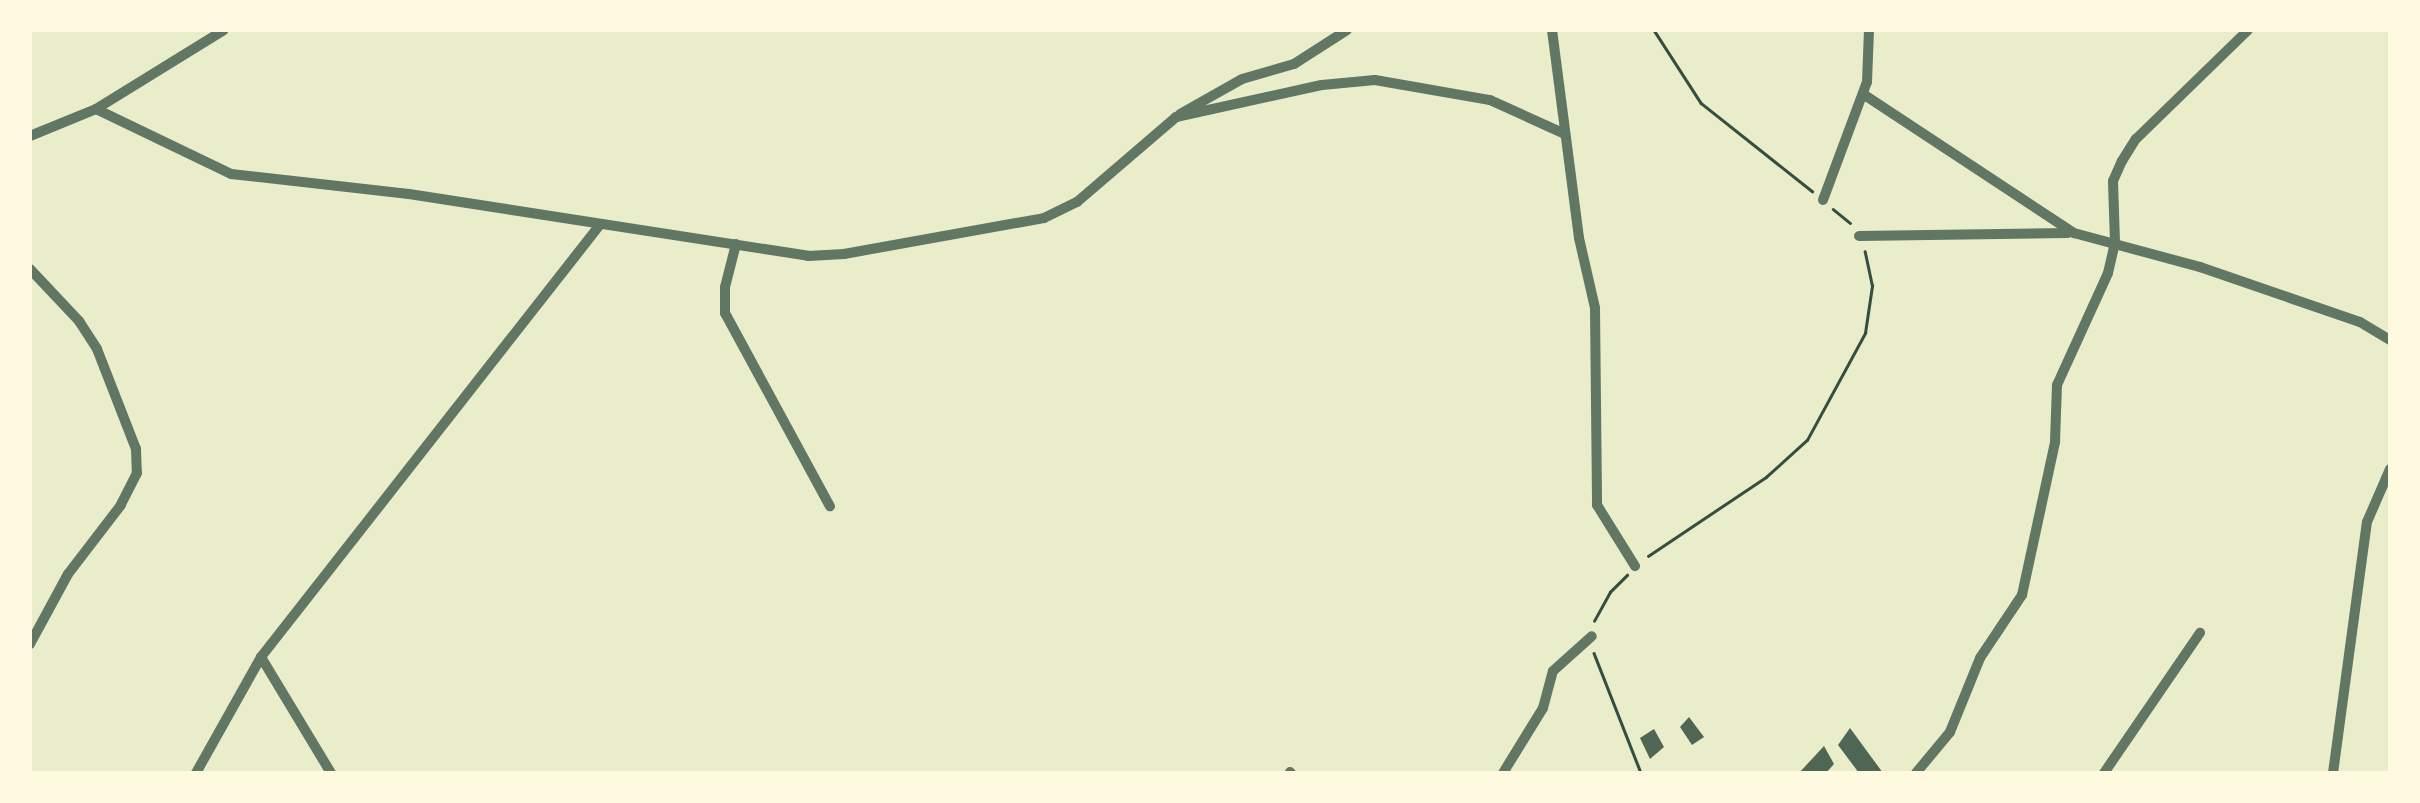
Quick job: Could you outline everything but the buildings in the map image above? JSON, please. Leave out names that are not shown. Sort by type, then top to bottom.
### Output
[{"type":"street","points":[[30,136],[96,109],[224,30]]},
{"type":"street","points":[[96,109],[231,174],[410,194],[808,256],[844,254],[1044,218],[1077,202],[1203,97],[1242,79],[1294,64],[1347,30]]},
{"type":"street","points":[[1552,30],[1578,238],[1595,308],[1597,505],[1635,566]]},
{"type":"street","points":[[1823,200],[1863,94],[1869,30]]},
{"type":"street","points":[[1916,773],[1950,732],[1980,658],[2022,595],[2056,442],[2057,384],[2097,302],[2115,242],[2113,181],[2136,139],[2248,30]]},
{"type":"street","points":[[1176,117],[1322,85],[1376,80],[1490,100],[1565,134]]},
{"type":"street","points":[[1863,94],[2074,233]]},
{"type":"street","points":[[196,773],[261,657],[599,226]]},
{"type":"street","points":[[1859,236],[2074,233],[2115,242],[2360,322],[2390,340]]},
{"type":"street","points":[[736,244],[725,287],[725,313],[830,506]]},
{"type":"street","points":[[30,269],[79,321],[97,349],[136,450],[138,473],[121,505],[68,574],[30,644]]},
{"type":"street","points":[[2333,773],[2367,522],[2390,469]]},
{"type":"street","points":[[2379,491],[2390,498]]},
{"type":"street","points":[[2104,773],[2200,633]]},
{"type":"street","points":[[1504,773],[1543,708],[1552,671],[1592,636]]},
{"type":"street","points":[[261,657],[331,773]]},
{"type":"path","points":[[1641,773],[1611,705],[1592,636],[1600,606],[1635,566],[1688,525],[1766,477],[1808,440],[1865,334],[1872,286],[1859,236],[1823,200],[1701,103],[1654,30]]}]
